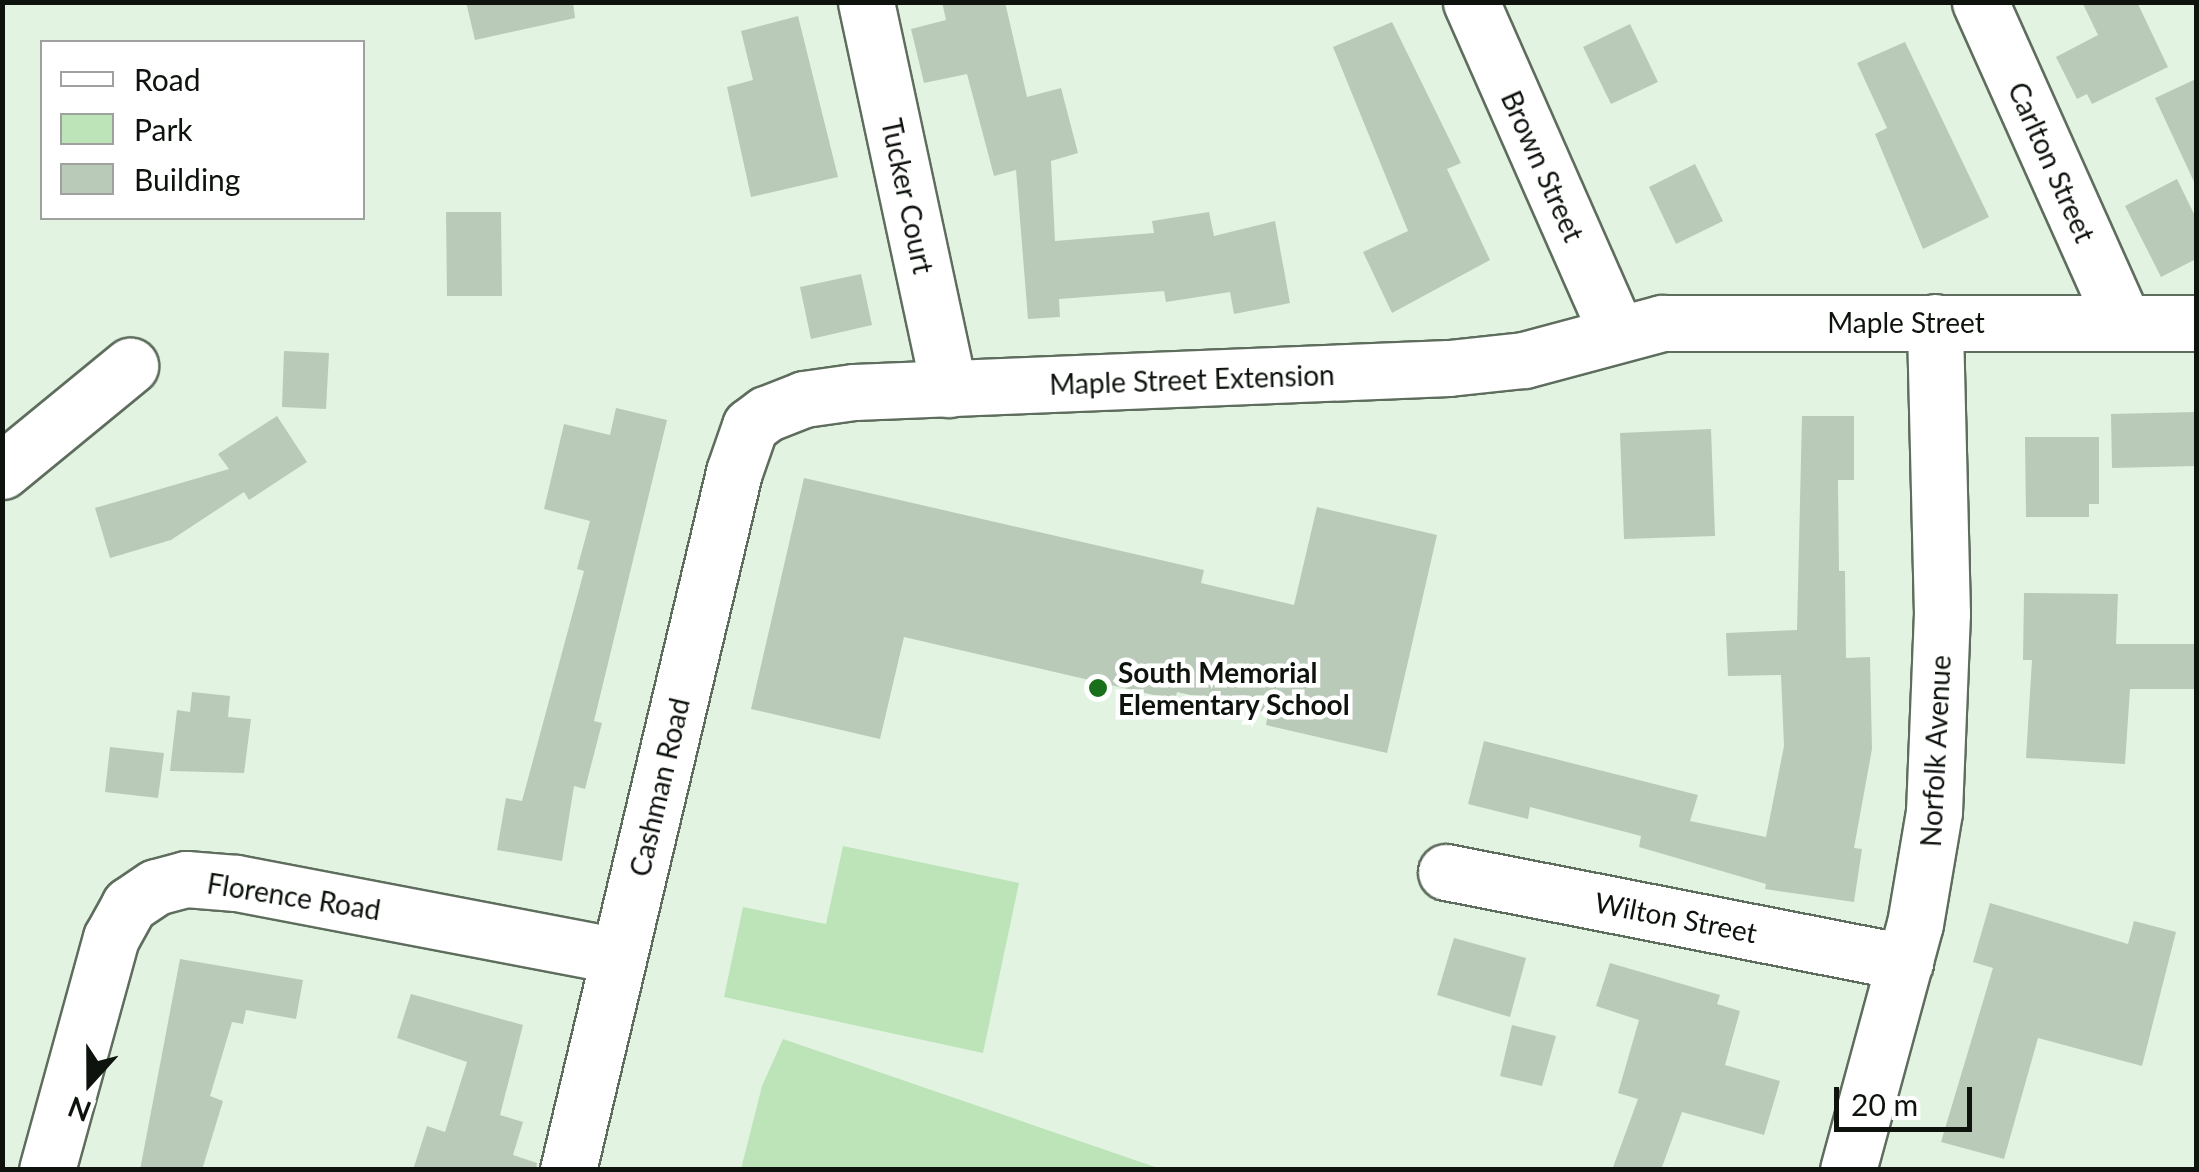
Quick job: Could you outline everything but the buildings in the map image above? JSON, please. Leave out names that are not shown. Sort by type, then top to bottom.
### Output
[{"type":"street","name":"Tucker Court","points":[[866,2],[949,389]]},
{"type":"street","name":"Brown Street","points":[[1471,2],[1616,330]]},
{"type":"street","name":"Carlton Street","points":[[1980,2],[2123,322]]},
{"type":"street","name":"Norfolk Avenue","points":[[1848,1170],[1929,860],[1940,689],[1935,322]]},
{"type":"street","name":"Maple Street","points":[[1616,330],[1662,323],[2196,323]]},
{"type":"street","name":"Maple Street Extension","points":[[766,414],[804,399],[854,392],[1449,368],[1524,360],[1616,330]]},
{"type":"street","points":[[2,471],[130,366]]},
{"type":"street","name":"Cashman Road","points":[[568,1170],[734,472],[750,426],[766,414]]},
{"type":"street","name":"Wilton Street","points":[[1446,872],[1905,962]]},
{"type":"street","name":"Florence Road","points":[[47,1170],[111,938],[129,905],[156,887],[186,879],[236,883],[618,956]]},
{"type":"green space","points":[[843,846],[1019,883],[983,1053],[724,997],[743,907],[826,924]]},
{"type":"green space","points":[[783,1039],[1161,1169],[741,1169],[762,1086]]},
{"type":"place","name":"South Memorial Elementary School","points":[[1098,688]]}]
